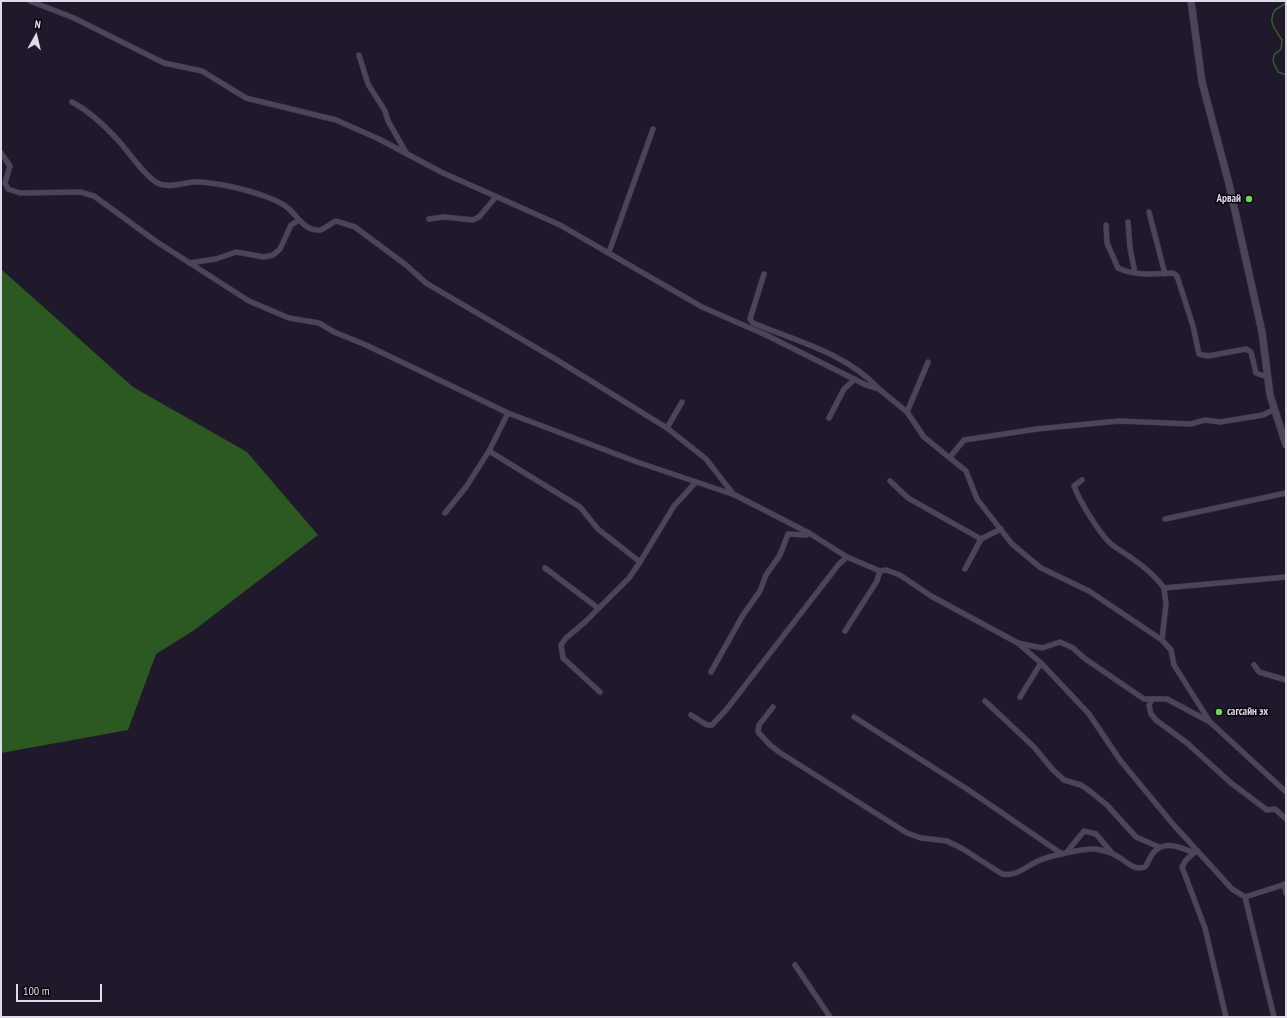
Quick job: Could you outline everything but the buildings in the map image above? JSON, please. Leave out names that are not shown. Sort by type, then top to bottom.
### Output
[{"type":"main road","points":[[1191,1],[1202,82],[1228,184],[1260,325],[1273,410],[1286,445]]},
{"type":"street","points":[[30,1],[74,18],[164,63],[202,71],[246,98],[336,120],[379,139],[441,172],[495,198],[560,225],[702,307],[766,335],[855,379],[879,389]]},
{"type":"street","points":[[359,55],[368,84],[385,111],[388,121],[408,154]]},
{"type":"street","points":[[72,102],[86,110],[103,125],[117,139],[130,157],[159,184],[172,185],[193,182],[226,185],[266,197],[285,205],[299,220],[312,229],[321,230],[336,221],[355,227],[406,265],[426,283],[557,360],[666,428],[706,459],[735,495]]},
{"type":"street","points":[[609,252],[653,129]]},
{"type":"street","points":[[1,153],[10,166],[5,183],[8,189],[20,193],[80,192],[94,196],[157,242],[250,301],[289,318],[319,323],[334,332],[366,345],[508,413],[735,495],[810,533],[846,557],[880,571],[886,570],[900,575],[931,596],[1018,643],[1041,663],[1089,714],[1120,760],[1196,851],[1232,889],[1245,896],[1285,884],[1286,893]]},
{"type":"street","points":[[429,219],[444,217],[473,220],[479,217],[495,198]]},
{"type":"street","points":[[1149,212],[1165,274]]},
{"type":"street","points":[[188,262],[216,259],[236,252],[264,257],[272,255],[280,249],[291,225],[299,220]]},
{"type":"street","points":[[1128,222],[1130,248],[1135,273]]},
{"type":"street","points":[[1106,225],[1107,243],[1118,268],[1135,273],[1173,273],[1178,277],[1194,326],[1199,354],[1208,356],[1246,348],[1251,352],[1256,373],[1267,377]]},
{"type":"street","points":[[764,274],[750,319],[780,334],[845,361],[865,374],[879,389],[907,412],[924,437],[966,471],[977,499],[1012,544],[1041,568],[1089,591],[1162,640],[1170,650],[1174,665],[1210,722]]},
{"type":"street","points":[[766,335],[780,334]]},
{"type":"street","points":[[907,412],[928,362]]},
{"type":"street","points":[[829,418],[844,389],[855,379]]},
{"type":"street","points":[[666,428],[682,402]]},
{"type":"street","points":[[950,457],[964,440],[1030,430],[1119,421],[1183,424],[1205,420],[1220,422],[1263,415],[1273,410]]},
{"type":"street","points":[[445,513],[470,482],[489,451],[508,413]]},
{"type":"street","points":[[489,451],[580,508],[598,529],[640,562]]},
{"type":"street","points":[[1082,480],[1074,486],[1091,519],[1114,546],[1122,550],[1158,579],[1164,588],[1166,604],[1162,640]]},
{"type":"street","points":[[890,481],[908,498],[926,506],[981,539]]},
{"type":"street","points":[[600,692],[563,658],[560,649],[566,638],[585,622],[629,578],[674,506],[696,482]]},
{"type":"street","points":[[1165,519],[1286,493]]},
{"type":"street","points":[[965,570],[981,539],[1001,529]]},
{"type":"street","points":[[711,672],[743,615],[760,591],[766,575],[780,555],[788,534],[806,535],[810,533]]},
{"type":"street","points":[[691,715],[707,725],[712,725],[726,710],[846,557]]},
{"type":"street","points":[[545,568],[598,608]]},
{"type":"street","points":[[845,631],[878,581],[880,571]]},
{"type":"street","points":[[1164,588],[1286,577]]},
{"type":"street","points":[[1018,643],[1042,648],[1060,642],[1073,648],[1084,658],[1144,699],[1168,699],[1210,722],[1286,792]]},
{"type":"street","points":[[1020,697],[1041,663]]},
{"type":"street","points":[[1254,665],[1259,672],[1286,680]]},
{"type":"street","points":[[1152,699],[1150,705],[1151,714],[1156,720],[1187,743],[1231,783],[1267,810],[1275,809],[1286,819]]},
{"type":"street","points":[[985,701],[1034,747],[1053,770],[1064,780],[1081,785],[1091,792],[1136,837],[1159,847]]},
{"type":"street","points":[[773,706],[759,725],[758,732],[770,745],[821,780],[907,833],[922,838],[947,841],[963,849],[1002,874],[1009,876],[1037,861],[1064,854],[1094,849],[1112,853]]},
{"type":"street","points":[[854,717],[1064,854]]},
{"type":"street","points":[[1064,854],[1084,831],[1096,834],[1112,853],[1134,868],[1140,869],[1145,867],[1151,855],[1159,847],[1167,845],[1196,851]]},
{"type":"street","points":[[1196,851],[1186,860],[1182,867],[1205,928],[1226,1017]]},
{"type":"street","points":[[1245,896],[1274,1017]]},
{"type":"street","points":[[795,965],[830,1017]]},
{"type":"green space","points":[[1,269],[133,387],[247,452],[318,535],[193,631],[156,654],[128,730],[1,753]]},
{"type":"waterway","points":[[1286,3],[1275,10],[1272,18],[1273,26],[1282,40],[1281,49],[1274,55],[1273,61],[1278,72],[1286,75]]},
{"type":"place","name":"Арвай","points":[[1249,199]]},
{"type":"place","name":"сагсайн эх","points":[[1219,712]]}]
